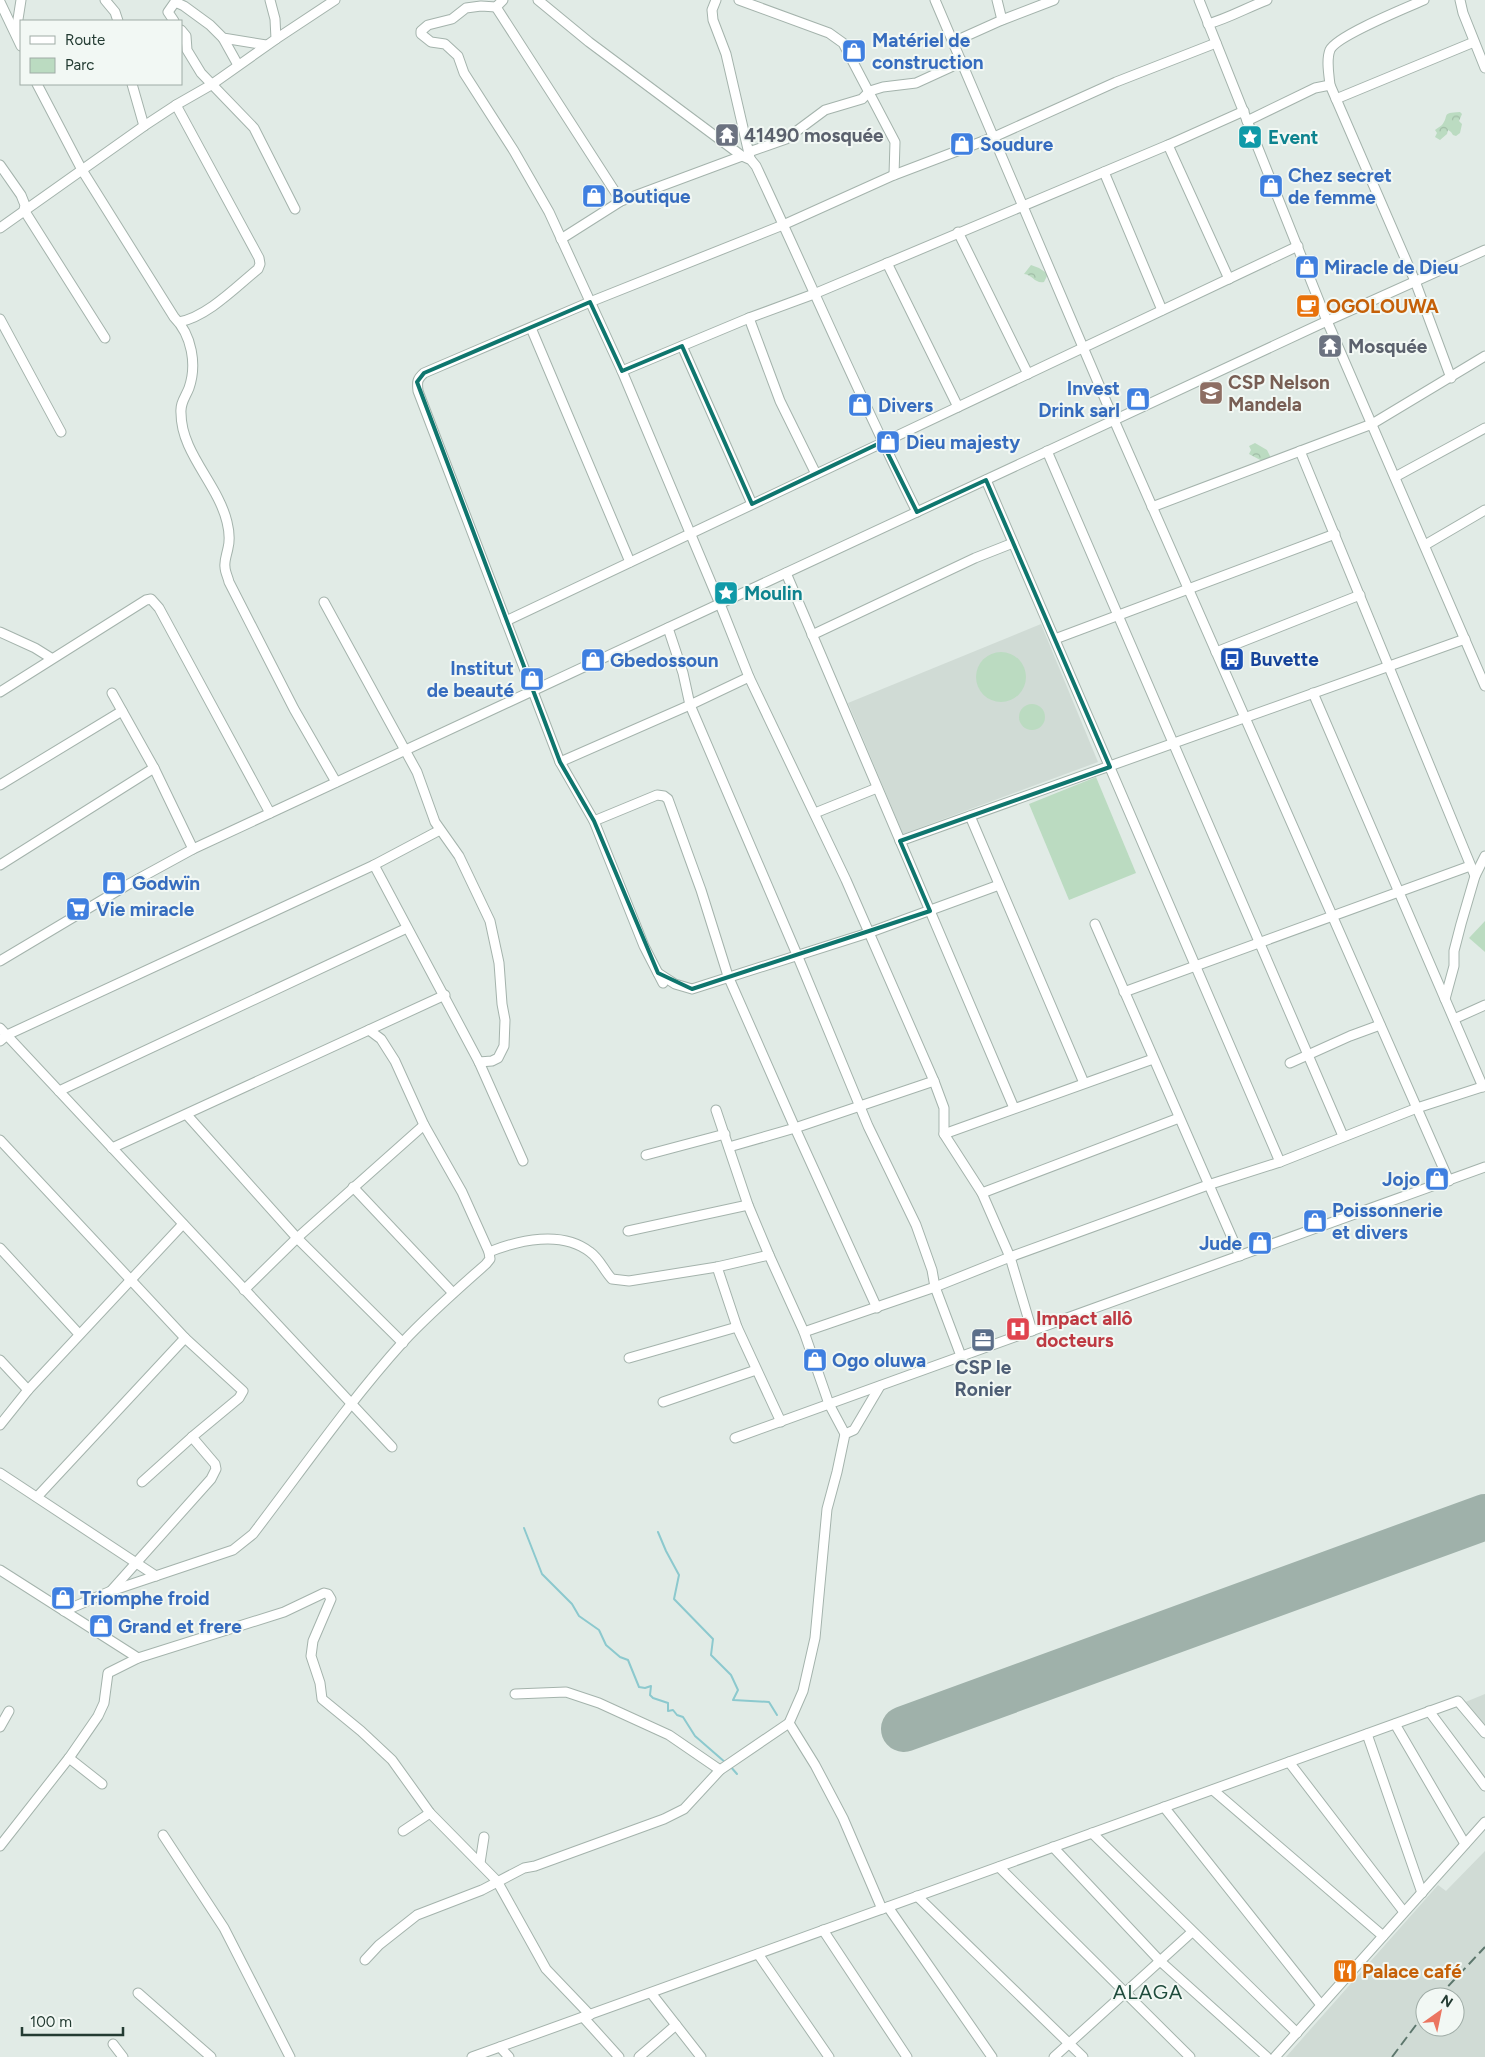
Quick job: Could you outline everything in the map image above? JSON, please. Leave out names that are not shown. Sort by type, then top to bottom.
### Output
[{"type":"street","points":[[16,32],[21,0]]},
{"type":"street","points":[[105,0],[115,12],[118,20]]},
{"type":"street","points":[[270,0],[275,19],[276,39]]},
{"type":"street","points":[[0,228],[144,126],[211,85],[266,45],[298,26],[335,0]]},
{"type":"street","points":[[538,0],[589,42],[747,156],[756,166],[882,442],[917,512]]},
{"type":"street","points":[[716,0],[712,10],[713,20],[726,54],[747,156]]},
{"type":"street","points":[[739,0],[829,33],[843,43],[895,142],[894,175]]},
{"type":"street","points":[[936,0],[1114,420],[1449,1181]]},
{"type":"street","points":[[997,0],[1002,20]]},
{"type":"street","points":[[953,42],[1054,0]]},
{"type":"street","points":[[1199,0],[1327,321],[1485,686]]},
{"type":"street","points":[[1208,24],[1230,18],[1243,9],[1267,0]]},
{"type":"street","points":[[1424,0],[1372,23],[1330,48],[1330,85],[1389,224],[1416,281],[1451,378]]},
{"type":"street","points":[[1460,0],[1485,68]]},
{"type":"street","points":[[0,2],[20,43]]},
{"type":"street","points":[[173,20],[168,12],[175,2],[184,6],[210,25],[223,38],[238,65]]},
{"type":"street","points":[[621,201],[499,4],[466,8],[452,19],[424,27],[421,34],[431,42],[444,44],[458,56],[464,73],[514,151],[549,212],[622,371],[749,677],[815,813],[934,1081],[944,1108],[944,1134],[982,1192],[1010,1257],[1032,1331]]},
{"type":"street","points":[[182,31],[186,36],[187,50],[201,74],[254,128],[295,209]]},
{"type":"street","points":[[223,38],[266,45]]},
{"type":"street","points":[[1336,99],[1474,42]]},
{"type":"street","points":[[662,984],[644,946],[594,821],[560,762],[418,391],[417,382],[424,373],[590,302],[783,224],[894,175],[994,137],[1116,82],[1216,43]]},
{"type":"street","points":[[561,238],[621,201],[786,140],[825,110],[862,99],[870,92],[892,85],[916,83],[961,60]]},
{"type":"street","points":[[38,85],[82,170],[174,317],[179,322],[192,351],[194,361],[192,377],[188,391],[181,402],[183,432],[223,509],[228,523],[229,538],[224,566],[229,582],[294,709],[336,782]]},
{"type":"street","points":[[132,85],[144,126]]},
{"type":"street","points":[[1248,121],[1315,88],[1330,85]]},
{"type":"street","points":[[176,105],[259,258],[260,264],[258,269],[224,298],[190,320],[179,322]]},
{"type":"street","points":[[622,371],[749,318],[814,294],[1168,145],[1244,111]]},
{"type":"street","points":[[1168,145],[1229,279]]},
{"type":"street","points":[[0,165],[21,196],[25,205],[24,210],[105,338]]},
{"type":"street","points":[[1104,172],[1162,310]]},
{"type":"street","points":[[958,232],[1028,374]]},
{"type":"street","points":[[506,621],[1298,246]]},
{"type":"street","points":[[0,961],[129,884],[193,849],[1327,321],[1485,250]]},
{"type":"street","points":[[887,263],[958,407]]},
{"type":"street","points":[[749,318],[780,401],[816,474]]},
{"type":"street","points":[[0,319],[61,432]]},
{"type":"street","points":[[531,328],[630,562]]},
{"type":"street","points":[[682,346],[752,504]]},
{"type":"street","points":[[1152,507],[1372,424],[1485,356]]},
{"type":"street","points":[[1396,477],[1485,428]]},
{"type":"street","points":[[1047,451],[1343,1136]]},
{"type":"street","points":[[1300,451],[1475,876]]},
{"type":"street","points":[[986,480],[1280,1162]]},
{"type":"street","points":[[1424,545],[1485,510]]},
{"type":"street","points":[[1055,639],[1335,534]]},
{"type":"street","points":[[812,634],[975,558],[1013,543]]},
{"type":"street","points":[[786,573],[1014,1108]]},
{"type":"street","points":[[1216,652],[1360,595]]},
{"type":"street","points":[[0,692],[146,600],[151,599],[159,608],[270,813]]},
{"type":"street","points":[[324,602],[417,772],[435,822],[459,856],[490,921],[499,963],[505,1020],[504,1046],[498,1058],[492,1061],[479,1062]]},
{"type":"street","points":[[668,628],[683,672],[690,705],[798,956],[859,1106],[916,1225],[932,1270],[935,1287],[962,1356]]},
{"type":"street","points":[[0,632],[36,648],[52,658]]},
{"type":"street","points":[[900,841],[1465,638]]},
{"type":"street","points":[[560,762],[749,677]]},
{"type":"street","points":[[112,693],[154,768],[193,849]]},
{"type":"street","points":[[804,1332],[877,1308],[1208,1185],[1280,1162],[1417,1108],[1484,1086],[1398,892],[1314,693]]},
{"type":"street","points":[[0,785],[122,711]]},
{"type":"street","points":[[0,865],[154,768]]},
{"type":"street","points":[[815,813],[877,788]]},
{"type":"street","points":[[594,821],[656,796],[664,796],[668,799],[701,890],[728,976],[794,1128],[877,1308]]},
{"type":"street","points":[[970,816],[1084,1083]]},
{"type":"street","points":[[4,1038],[374,865],[440,830]]},
{"type":"street","points":[[1445,999],[1454,966],[1457,939],[1475,876],[1485,856]]},
{"type":"street","points":[[374,865],[445,995],[479,1062],[524,1161]]},
{"type":"street","points":[[1124,992],[1470,866]]},
{"type":"street","points":[[658,973],[675,984],[692,989],[868,933],[999,885]]},
{"type":"street","points":[[1095,924],[1240,1256]]},
{"type":"street","points":[[59,1091],[407,928]]},
{"type":"street","points":[[112,1148],[445,995]]},
{"type":"street","points":[[1454,1020],[1485,1005]]},
{"type":"street","points":[[1290,1063],[1350,1036],[1380,1025]]},
{"type":"street","points":[[0,1028],[4,1038],[59,1091],[392,1447]]},
{"type":"street","points":[[64,1612],[111,1591],[233,1550],[244,1542],[253,1534],[403,1343],[490,1259],[490,1252],[453,1174],[424,1125],[395,1061],[381,1039],[369,1030]]},
{"type":"street","points":[[944,1134],[1153,1058]]},
{"type":"street","points":[[729,1147],[794,1128],[934,1081]]},
{"type":"street","points":[[366,1960],[378,1945],[417,1915],[482,1890],[524,1868],[535,1866],[664,1820],[684,1809],[720,1770],[789,1724],[804,1692],[815,1638],[826,1510],[845,1434],[829,1404],[804,1332],[748,1205],[716,1110]]},
{"type":"street","points":[[187,1115],[297,1238],[403,1343]]},
{"type":"street","points":[[982,1192],[1179,1118]]},
{"type":"street","points":[[244,1290],[297,1238],[424,1125]]},
{"type":"street","points":[[646,1154],[725,1134]]},
{"type":"street","points":[[0,1140],[185,1338],[242,1391],[238,1398],[142,1482]]},
{"type":"street","points":[[735,1438],[1485,1167]]},
{"type":"street","points":[[353,1187],[453,1293]]},
{"type":"street","points":[[628,1231],[748,1205]]},
{"type":"street","points":[[0,1425],[28,1390],[183,1224]]},
{"type":"street","points":[[490,1252],[520,1242],[546,1239],[565,1242],[590,1252],[598,1259],[610,1277],[629,1282],[717,1267],[769,1255]]},
{"type":"street","points":[[0,1248],[79,1334]]},
{"type":"street","points":[[717,1267],[736,1327],[781,1422]]},
{"type":"street","points":[[629,1358],[736,1327]]},
{"type":"street","points":[[37,1497],[185,1338]]},
{"type":"street","points":[[0,1360],[28,1390]]},
{"type":"street","points":[[663,1402],[756,1370]]},
{"type":"street","points":[[845,1434],[854,1430],[880,1386]]},
{"type":"street","points":[[111,1591],[211,1479],[216,1470],[215,1464],[192,1437]]},
{"type":"street","points":[[0,1473],[156,1576]]},
{"type":"street","points":[[0,1570],[138,1658]]},
{"type":"street","points":[[0,1846],[69,1758],[102,1710],[108,1672],[138,1658],[284,1612],[324,1593],[328,1594],[330,1599],[314,1641],[311,1656],[320,1683],[321,1696],[333,1709],[361,1731],[392,1760],[430,1813],[497,1881],[546,1969],[620,2057]]},
{"type":"street","points":[[515,1694],[566,1692],[599,1703],[670,1735],[720,1770]]},
{"type":"street","points":[[472,2057],[1458,1701],[1485,1733]]},
{"type":"street","points":[[0,1726],[9,1711]]},
{"type":"street","points":[[1429,1711],[1485,1786]]},
{"type":"street","points":[[789,1724],[815,1765],[843,1818],[885,1908],[992,2057]]},
{"type":"street","points":[[1395,1724],[1465,1844]]},
{"type":"street","points":[[1367,1734],[1422,1893]]},
{"type":"street","points":[[69,1758],[102,1784]]},
{"type":"street","points":[[1289,1762],[1404,1912]]},
{"type":"street","points":[[1213,1790],[1383,1936]]},
{"type":"street","points":[[1164,1807],[1321,2005]]},
{"type":"street","points":[[403,1831],[430,1813]]},
{"type":"street","points":[[1275,2057],[1485,1822]]},
{"type":"street","points":[[1092,1833],[1297,2033]]},
{"type":"street","points":[[163,1835],[224,1928],[290,2057]]},
{"type":"street","points":[[480,1863],[484,1838]]},
{"type":"street","points":[[1053,1847],[1160,1961],[1267,2057]]},
{"type":"street","points":[[999,1867],[1190,2057]]},
{"type":"street","points":[[917,1896],[1083,2057]]},
{"type":"street","points":[[823,1930],[907,2057]]},
{"type":"street","points":[[1054,2057],[1192,1932]]},
{"type":"street","points":[[758,1954],[829,2057]]},
{"type":"street","points":[[138,1993],[211,2057]]},
{"type":"street","points":[[651,1993],[702,2057]]},
{"type":"street","points":[[639,2057],[676,2025]]},
{"type":"street","points":[[112,2044],[123,2057]]},
{"type":"street","points":[[500,2047],[509,2057]]},
{"type":"highlighted area","points":[[590,302],[622,371],[682,346],[752,504],[882,442],[917,512],[986,480],[1110,767],[900,841],[930,911],[692,989],[658,973],[594,821],[560,762],[417,382],[424,373]]},
{"type":"shaded area","points":[[1041,624],[1098,762],[903,834],[848,703]]},
{"type":"shaded area","points":[[1485,1694],[1485,1727],[1463,1703]]},
{"type":"shaded area","points":[[1485,1851],[1485,2057],[1286,2057],[1438,1885],[1446,1891]]},
{"type":"green space","points":[[1460,112],[1462,114],[1459,121],[1462,124],[1460,133],[1456,136],[1448,130],[1447,134],[1440,140],[1435,137],[1437,133],[1435,130],[1442,125],[1446,115]]},
{"type":"green space","points":[[1031,265],[1048,274],[1044,282],[1038,282],[1024,274]]},
{"type":"green space","points":[[1255,443],[1267,450],[1272,460],[1264,462],[1249,454],[1251,450],[1249,446]]},
{"type":"green space","points":[[996,652],[1006,652],[1019,659],[1026,672],[1026,682],[1019,695],[1006,702],[996,702],[987,698],[980,691],[976,682],[976,672],[980,663],[987,656]]},
{"type":"green space","points":[[1032,704],[1041,708],[1045,717],[1041,726],[1032,730],[1023,726],[1019,717],[1023,708]]},
{"type":"green space","points":[[1096,777],[1136,873],[1069,900],[1029,804]]},
{"type":"green space","points":[[1485,921],[1485,952],[1469,938]]},
{"type":"waterway","points":[[524,1528],[542,1574],[572,1604],[579,1616],[599,1630],[606,1645],[620,1657],[628,1660],[639,1687],[651,1686],[650,1695],[653,1698],[668,1703],[668,1711],[673,1710],[677,1715],[683,1717],[695,1736],[726,1763]]},
{"type":"waterway","points":[[658,1532],[679,1575],[674,1599],[713,1639],[711,1655],[731,1675],[738,1690],[733,1700],[769,1702],[777,1715]]},
{"type":"waterway","points":[[730,1766],[737,1774]]},
{"type":"runway","points":[[904,1729],[1485,1517]]},
{"type":"railway","points":[[1447,1987],[1485,1947]]},
{"type":"railway","points":[[1392,2057],[1415,2026]]},
{"type":"place","name":"Matériel de construction","points":[[854,51]]},
{"type":"place","name":"41490 mosquée","points":[[727,135]]},
{"type":"place","name":"Event","points":[[1250,137]]},
{"type":"place","name":"Soudure","points":[[962,144]]},
{"type":"place","name":"Chez secret de femme","points":[[1271,186]]},
{"type":"place","name":"Boutique","points":[[594,196]]},
{"type":"place","name":"Miracle de Dieu","points":[[1307,267]]},
{"type":"place","name":"OGOLOUWA","points":[[1308,306]]},
{"type":"place","name":"Mosquée","points":[[1330,346]]},
{"type":"place","name":"CSP Nelson Mandela","points":[[1211,393]]},
{"type":"place","name":"Invest Drink sarl","points":[[1138,399]]},
{"type":"place","name":"Divers","points":[[860,405]]},
{"type":"place","name":"Dieu majesty","points":[[888,442]]},
{"type":"place","name":"Moulin","points":[[726,593]]},
{"type":"place","name":"Buvette","points":[[1232,659]]},
{"type":"place","name":"Gbedossoun","points":[[593,660]]},
{"type":"place","name":"Institut de beauté","points":[[532,679]]},
{"type":"place","name":"Godwïn","points":[[114,883]]},
{"type":"place","name":"Vie miracle","points":[[78,909]]},
{"type":"place","name":"Jojo","points":[[1437,1179]]},
{"type":"place","name":"Poissonnerie et divers","points":[[1315,1221]]},
{"type":"place","name":"Jude","points":[[1260,1243]]},
{"type":"place","name":"Impact allô docteurs","points":[[1018,1329]]},
{"type":"place","name":"CSP le Ronier","points":[[983,1340]]},
{"type":"place","name":"Ogo oluwa","points":[[815,1360]]},
{"type":"place","name":"Triomphe froid","points":[[63,1598]]},
{"type":"place","name":"Grand et frere","points":[[101,1626]]},
{"type":"place","name":"Palace café","points":[[1345,1971]]},
{"type":"district","name":"ALAGA","points":[[1148,1992]]}]
